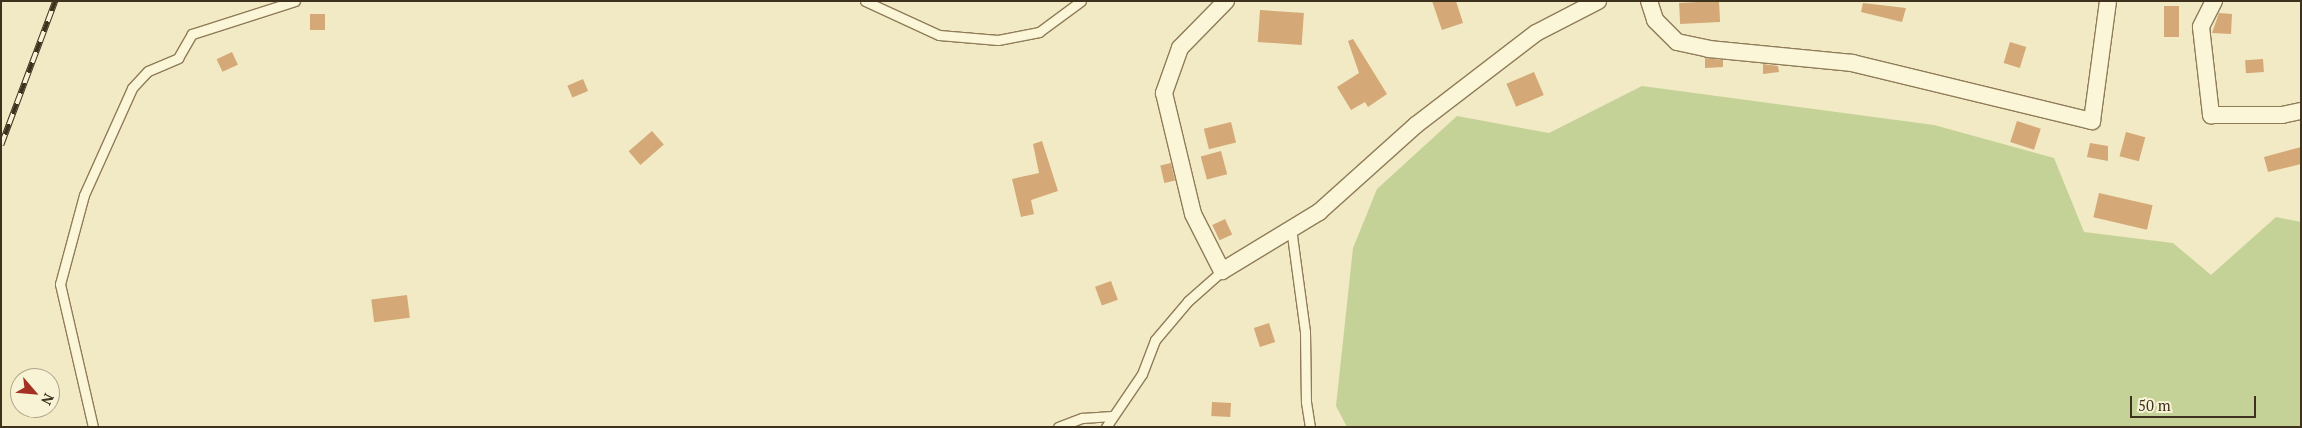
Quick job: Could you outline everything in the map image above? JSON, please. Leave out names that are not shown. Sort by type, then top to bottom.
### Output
[{"type":"street","points":[[1226,1],[1180,48],[1164,93],[1193,214],[1222,271],[1319,212],[1473,79],[1536,33],[1581,6],[1598,1]]},
{"type":"street","points":[[1649,1],[1655,20],[1677,42],[1852,63],[2092,121],[2108,1]]},
{"type":"street","points":[[2214,1],[2201,27],[2211,115],[2282,115],[2301,111]]},
{"type":"lane","points":[[93,427],[60,284],[84,195],[132,88],[148,71],[178,58],[192,34],[295,1]]},
{"type":"lane","points":[[865,1],[939,35],[998,40],[1039,32],[1081,1]]},
{"type":"lane","points":[[1291,228],[1305,332],[1306,402],[1310,427]]},
{"type":"lane","points":[[1106,427],[1142,374],[1155,340],[1188,301],[1222,271]]},
{"type":"lane","points":[[1058,427],[1082,418],[1112,416]]},
{"type":"green space","points":[[1642,86],[1934,125],[2054,158],[2084,232],[2173,243],[2211,275],[2276,217],[2301,222],[2301,427],[1347,427],[1336,406],[1353,248],[1377,189],[1457,116],[1549,133]]},
{"type":"building","points":[[1432,1],[1456,1],[1463,23],[1442,30]]},
{"type":"building","points":[[1719,1],[1720,22],[1680,24],[1679,3]]},
{"type":"building","points":[[1863,3],[1906,8],[1902,22],[1861,12]]},
{"type":"building","points":[[2164,6],[2179,6],[2179,37],[2164,37]]},
{"type":"building","points":[[1260,10],[1304,13],[1302,45],[1258,42]]},
{"type":"building","points":[[2219,13],[2232,14],[2231,34],[2212,33]]},
{"type":"building","points":[[310,14],[325,14],[325,30],[310,30]]},
{"type":"building","points":[[1353,39],[1387,94],[1368,107],[1365,102],[1351,110],[1337,87],[1359,73],[1348,41]]},
{"type":"building","points":[[2010,42],[2026,47],[2020,68],[2004,63]]},
{"type":"building","points":[[232,52],[238,65],[223,72],[217,59]]},
{"type":"building","points":[[1705,58],[1723,60],[1723,67],[1705,68]]},
{"type":"building","points":[[2263,59],[2264,72],[2246,73],[2245,60]]},
{"type":"building","points":[[1763,64],[1778,66],[1779,72],[1763,74]]},
{"type":"building","points":[[1534,72],[1544,95],[1516,107],[1506,84]]},
{"type":"building","points":[[583,79],[588,91],[572,98],[567,86]]},
{"type":"building","points":[[2017,121],[2041,129],[2034,150],[2010,142]]},
{"type":"building","points":[[1231,122],[1236,142],[1209,149],[1204,129]]},
{"type":"building","points":[[652,131],[664,145],[640,165],[629,151]]},
{"type":"building","points":[[2126,132],[2145,137],[2139,161],[2120,156]]},
{"type":"building","points":[[1042,141],[1058,191],[1031,200],[1034,214],[1021,217],[1012,179],[1039,173],[1033,144]]},
{"type":"building","points":[[2090,143],[2108,146],[2108,161],[2087,157]]},
{"type":"building","points":[[2301,147],[2301,164],[2268,172],[2264,157]]},
{"type":"building","points":[[1221,151],[1227,174],[1207,180],[1201,156]]},
{"type":"building","points":[[1171,163],[1175,181],[1164,183],[1160,165]]},
{"type":"building","points":[[2099,193],[2153,205],[2147,230],[2093,217]]},
{"type":"building","points":[[1225,219],[1232,234],[1219,240],[1212,225]]},
{"type":"building","points":[[1111,281],[1118,300],[1102,306],[1095,287]]},
{"type":"building","points":[[407,295],[410,318],[374,322],[371,299]]},
{"type":"building","points":[[1269,323],[1275,342],[1260,347],[1254,328]]},
{"type":"building","points":[[1212,402],[1231,403],[1230,417],[1211,416]]},
{"type":"railway","points":[[1,145],[55,1]]}]
